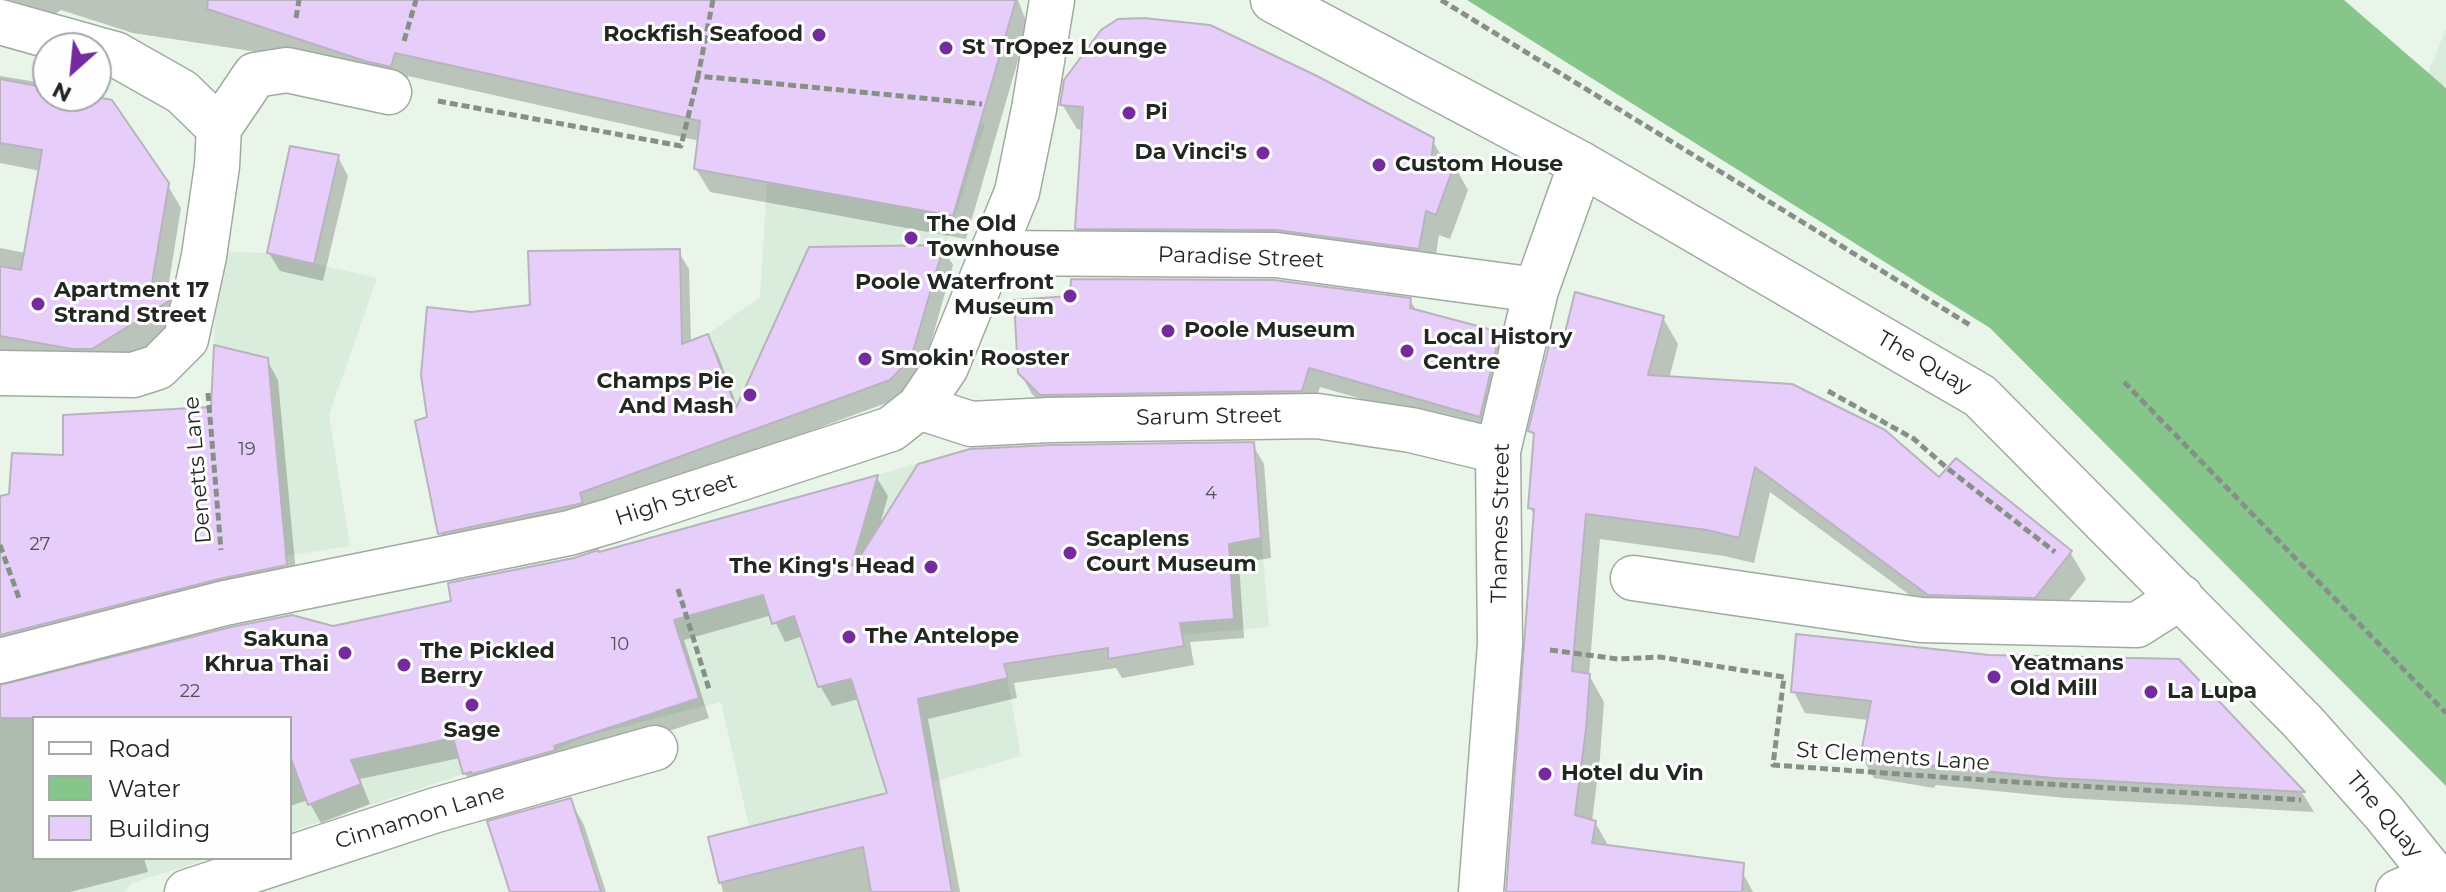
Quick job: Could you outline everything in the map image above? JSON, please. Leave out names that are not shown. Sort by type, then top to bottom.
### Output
[{"type":"street","name":"High Street","points":[[0,661],[225,603],[569,533],[891,429],[919,407],[946,367],[1017,192],[1052,0]]},
{"type":"street","name":"The Quay","points":[[1273,0],[1581,164],[1980,396],[2302,721],[2384,813],[2427,886]]},
{"type":"street","points":[[0,22],[36,32]]},
{"type":"street","points":[[112,53],[182,92],[219,128]]},
{"type":"street","points":[[0,373],[133,375],[158,367],[186,339],[204,256],[217,166],[219,128],[255,75],[287,70],[389,92]]},
{"type":"street","name":"Thames Street","points":[[1481,892],[1500,644],[1498,451],[1536,290],[1581,164]]},
{"type":"street","name":"Paradise Street","points":[[993,253],[1276,255],[1536,290]]},
{"type":"street","name":"Sarum Street","points":[[919,407],[971,424],[1317,416],[1411,430],[1498,451]]},
{"type":"street","points":[[1633,578],[1921,620],[2137,625],[2181,597]]},
{"type":"street","name":"Cinnamon Lane","points":[[292,857],[436,810],[655,748]]},
{"type":"street","name":"Cinnamon Lane","points":[[187,892],[284,860]]},
{"type":"path","points":[[389,92],[681,146],[713,0]]},
{"type":"path","points":[[698,76],[1034,109]]},
{"type":"path","name":"Denetts Lane","points":[[186,339],[205,376],[211,407],[225,603]]},
{"type":"path","points":[[2124,382],[2446,713]]},
{"type":"path","points":[[1828,391],[1914,439],[2065,560]]},
{"type":"path","points":[[678,589],[709,689]]},
{"type":"path","name":"St Clements Lane","points":[[1500,644],[1618,659],[1660,657],[1784,677],[1773,765],[2324,801],[2384,813]]},
{"type":"shaded area","points":[[2446,29],[2446,83],[2444,86],[2428,73]]},
{"type":"shaded area","points":[[704,88],[985,124],[910,353],[768,424],[637,359],[708,334],[760,297],[767,183],[694,169]]},
{"type":"shaded area","points":[[229,252],[267,253],[377,278],[329,415],[350,546],[259,560],[222,498],[212,387],[216,294]]},
{"type":"shaded area","points":[[967,449],[1021,756],[933,782],[749,826],[721,702],[586,736],[558,749],[463,774],[292,831],[292,716],[32,716],[32,860],[205,860],[132,883],[124,892],[0,892],[0,699],[421,608]]},
{"type":"shaded area","points":[[1254,449],[1269,627],[1182,635],[1150,451]]},
{"type":"water","points":[[1467,0],[2344,0],[2446,88],[2446,786],[1990,328]]},
{"type":"building","points":[[208,0],[1016,0],[953,216],[694,169],[700,121],[395,53],[391,67],[365,61],[207,9]]},
{"type":"building","points":[[1143,18],[1210,25],[1317,76],[1434,138],[1431,163],[1455,163],[1436,215],[1426,211],[1419,249],[1276,230],[1075,229],[1083,107],[1060,105],[1064,80],[1101,30],[1118,19]]},
{"type":"building","points":[[0,79],[32,85],[32,112],[112,112],[112,100],[169,183],[152,283],[172,287],[169,301],[92,349],[72,349],[0,336],[0,266],[21,270],[42,150],[0,143]]},
{"type":"building","points":[[290,146],[339,155],[314,264],[267,253]]},
{"type":"building","points":[[944,245],[914,348],[907,362],[890,380],[580,493],[583,503],[438,534],[415,421],[427,417],[421,375],[427,307],[471,312],[530,305],[528,251],[680,249],[682,344],[708,334],[736,408],[809,247]]},
{"type":"building","name":"Poole Museum","points":[[1071,279],[1274,280],[1411,298],[1410,308],[1500,332],[1480,417],[1309,368],[1302,391],[1040,395],[1018,373],[1014,300],[1070,296]]},
{"type":"building","points":[[1575,292],[1664,316],[1648,375],[1792,384],[1885,430],[1939,477],[1956,458],[2072,551],[2035,598],[1928,595],[1755,467],[1739,538],[1707,530],[1586,514],[1572,671],[1590,674],[1575,815],[1596,821],[1592,843],[1744,863],[1742,892],[1506,892],[1534,509],[1528,508],[1534,433],[1528,431],[1549,345],[1561,349]]},
{"type":"building","points":[[214,345],[268,358],[287,565],[219,579],[0,635],[0,496],[9,494],[12,453],[63,455],[63,415],[211,407]]},
{"type":"building","points":[[1254,442],[1261,538],[1229,544],[1234,619],[1180,623],[1184,646],[1108,659],[1108,648],[1004,664],[1008,678],[918,699],[952,892],[871,892],[863,847],[719,883],[708,837],[887,793],[851,679],[818,687],[794,616],[772,624],[763,595],[674,620],[699,698],[554,746],[556,750],[472,774],[463,774],[453,738],[351,760],[361,784],[308,805],[292,761],[292,716],[0,718],[0,685],[231,627],[292,615],[333,626],[451,601],[448,583],[599,552],[878,475],[854,566],[918,464],[970,449]]},
{"type":"building","points":[[1796,634],[1989,655],[2179,659],[2305,792],[2053,778],[1924,765],[1923,768],[1860,758],[1871,701],[1791,692]]},
{"type":"building","points":[[571,798],[601,892],[510,892],[487,821]]},
{"type":"place","name":"Rockfish Seafood","points":[[819,35]]},
{"type":"place","name":"St TrOpez Lounge","points":[[946,48]]},
{"type":"place","name":"Pi","points":[[1129,113]]},
{"type":"place","name":"Da Vinci's","points":[[1263,153]]},
{"type":"place","name":"Custom House","points":[[1379,165]]},
{"type":"place","name":"The Old Townhouse","points":[[911,238]]},
{"type":"place","name":"Poole Waterfront Museum","points":[[1070,296]]},
{"type":"place","name":"Apartment 17 Strand Street","points":[[38,304]]},
{"type":"place","name":"Poole Museum","points":[[1168,331]]},
{"type":"place","name":"Local History Centre","points":[[1407,351]]},
{"type":"place","name":"Smokin' Rooster","points":[[865,359]]},
{"type":"place","name":"Champs Pie And Mash","points":[[750,395]]},
{"type":"place","name":"Scaplens Court Museum","points":[[1070,553]]},
{"type":"place","name":"The King's Head","points":[[931,567]]},
{"type":"place","name":"The Antelope","points":[[849,637]]},
{"type":"place","name":"Sakuna Khrua Thai","points":[[345,653]]},
{"type":"place","name":"The Pickled Berry","points":[[404,665]]},
{"type":"place","name":"Yeatmans Old Mill","points":[[1994,677]]},
{"type":"place","name":"La Lupa","points":[[2151,692]]},
{"type":"place","name":"Sage","points":[[472,705]]},
{"type":"place","name":"Hotel du Vin","points":[[1545,774]]}]
